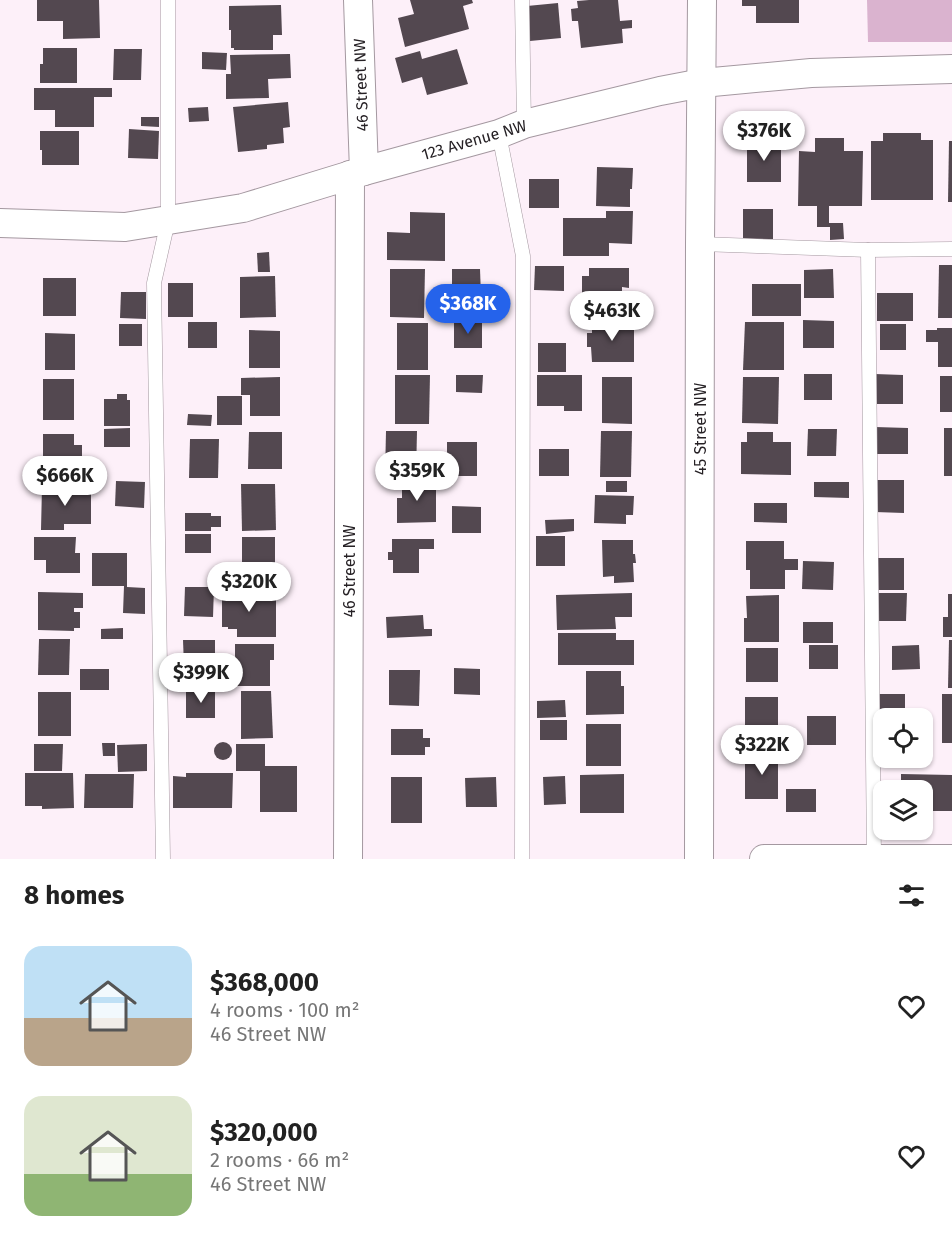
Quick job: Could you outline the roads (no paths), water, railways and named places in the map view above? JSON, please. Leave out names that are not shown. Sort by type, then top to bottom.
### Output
[{"type":"street","name":"46 Street NW","points":[[348,859],[358,0]]},
{"type":"street","name":"45 Street NW","points":[[699,859],[702,0]]},
{"type":"street","name":"123 Avenue NW","points":[[0,223],[125,227],[243,208],[512,129],[702,83],[811,73],[952,69]]},
{"type":"street","points":[[764,859],[952,859]]},
{"type":"lane","points":[[163,859],[154,283],[168,221],[168,0]]},
{"type":"lane","points":[[522,0],[512,129],[523,256],[522,859]]},
{"type":"lane","points":[[700,244],[868,250],[952,249]]},
{"type":"lane","points":[[868,250],[874,859]]}]
